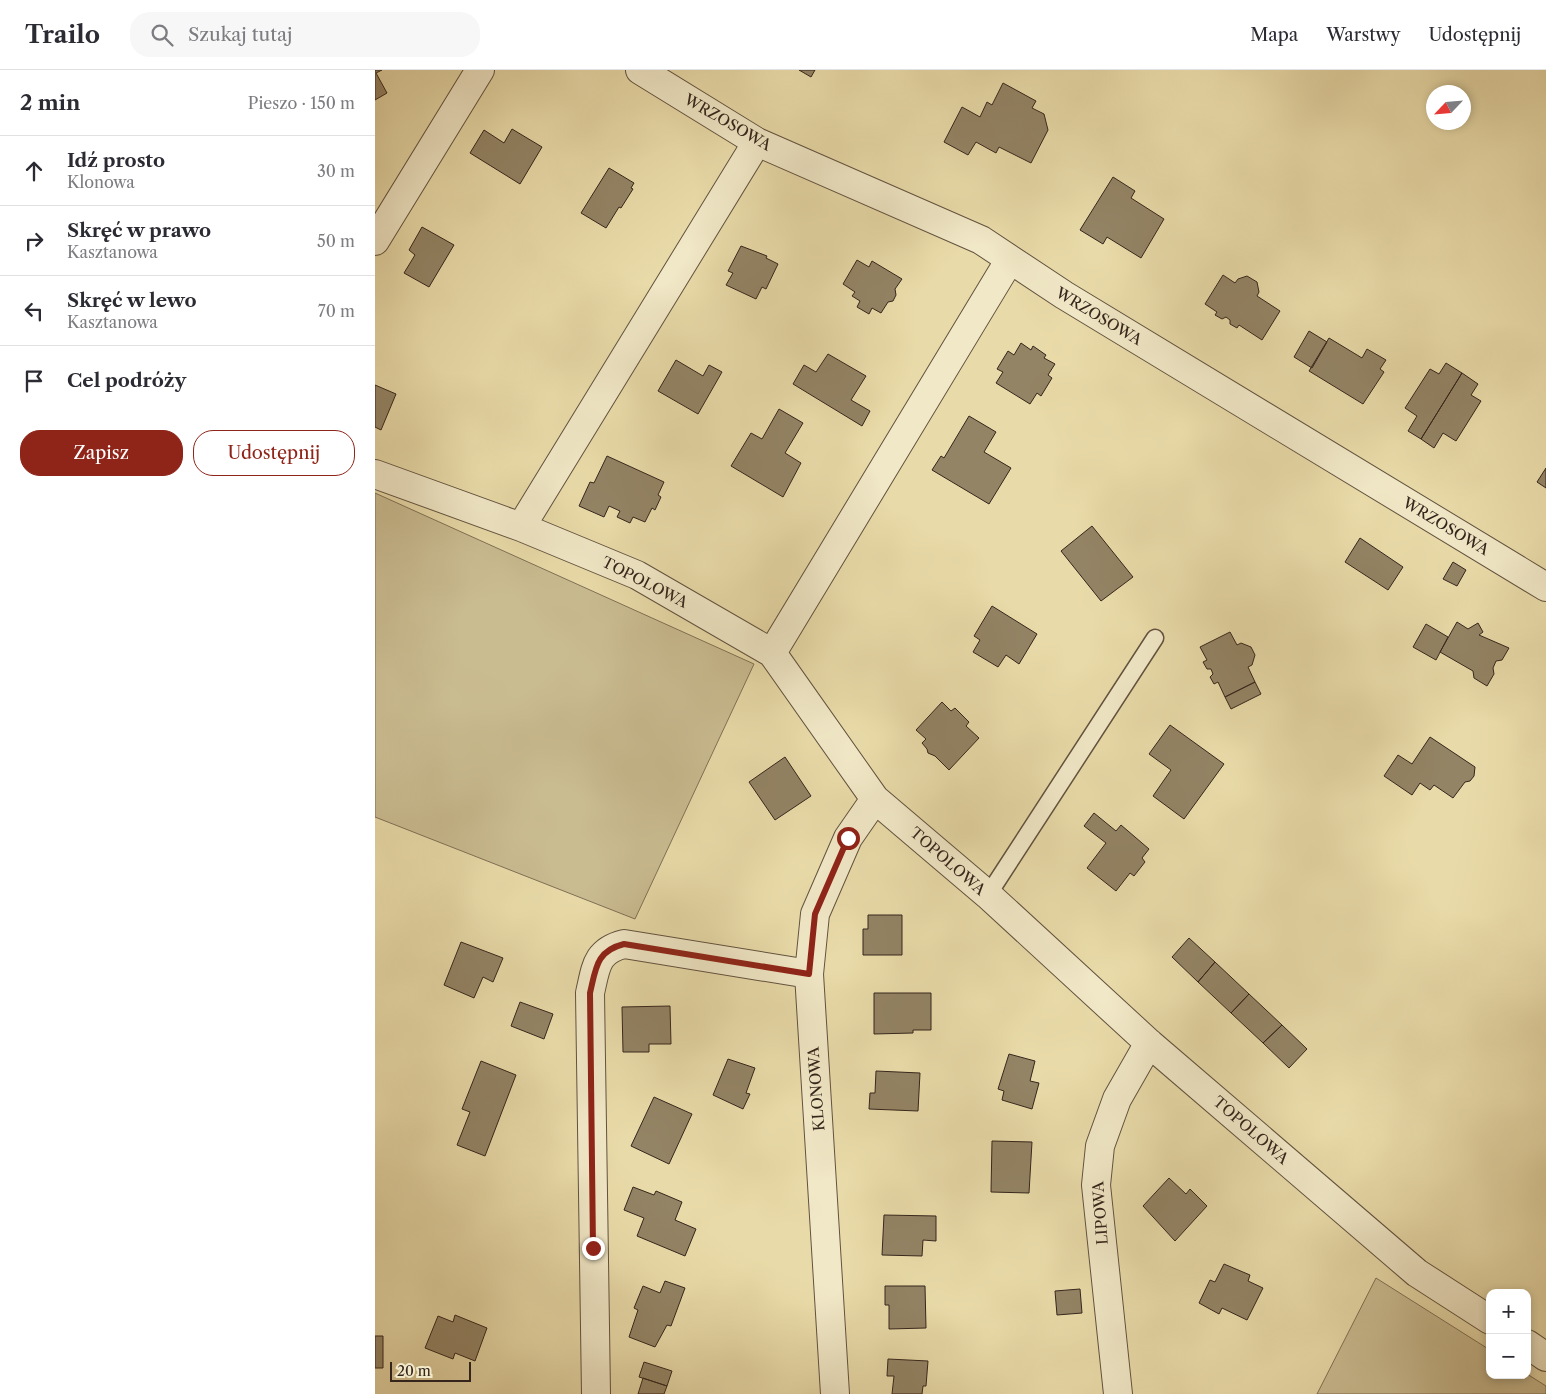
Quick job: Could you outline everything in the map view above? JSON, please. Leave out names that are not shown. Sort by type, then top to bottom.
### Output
[{"type":"street","points":[[375,241],[480,70]]},
{"type":"street","name":"WRZOSOWA","points":[[640,70],[757,142],[981,240],[1009,261],[1546,587]]},
{"type":"street","points":[[521,527],[757,142]]},
{"type":"street","points":[[772,653],[1009,261]]},
{"type":"street","name":"TOPOLOWA","points":[[375,474],[521,527],[637,575],[772,653],[875,799],[988,895],[1149,1042],[1417,1273],[1486,1317]]},
{"type":"street","name":"KLONOWA","points":[[835,1394],[809,974],[815,914],[848,838],[875,799]]},
{"type":"street","points":[[596,1394],[590,993],[598,961],[611,948],[624,944],[809,974]]},
{"type":"street","name":"LIPOWA","points":[[1118,1394],[1096,1185],[1100,1146],[1117,1099],[1149,1042]]},
{"type":"street","points":[[1531,1347],[1546,1357]]},
{"type":"lane","points":[[988,895],[1155,638]]},
{"type":"shaded area","points":[[375,493],[754,664],[635,919],[375,817]]},
{"type":"shaded area","points":[[1376,1278],[1486,1347],[1486,1379],[1531,1379],[1531,1377],[1546,1386],[1546,1394],[1317,1394]]},
{"type":"building","points":[[375,70],[382,70],[376,73],[387,93],[375,100]]},
{"type":"building","points":[[799,70],[815,70],[811,77]]},
{"type":"building","points":[[1003,83],[1036,101],[1032,108],[1044,114],[1048,130],[1031,163],[999,147],[996,153],[976,142],[968,155],[944,142],[962,107],[980,117],[987,102],[992,105]]},
{"type":"building","points":[[512,129],[542,147],[520,184],[470,153],[484,130],[504,143]]},
{"type":"building","points":[[609,168],[634,183],[631,188],[633,189],[606,228],[581,213]]},
{"type":"building","points":[[1113,177],[1135,191],[1131,198],[1164,219],[1141,258],[1107,237],[1103,244],[1080,230]]},
{"type":"building","points":[[422,227],[454,245],[429,287],[404,273],[415,255],[409,250]]},
{"type":"building","points":[[741,246],[767,256],[766,258],[778,264],[766,289],[762,287],[756,299],[726,285],[733,273],[728,271]]},
{"type":"building","points":[[857,260],[869,267],[872,261],[902,279],[895,289],[896,295],[893,301],[888,302],[881,313],[872,308],[869,314],[857,307],[860,301],[852,296],[855,292],[843,284]]},
{"type":"building","points":[[1223,275],[1235,283],[1238,279],[1247,276],[1257,282],[1259,292],[1257,296],[1280,311],[1262,340],[1239,325],[1237,328],[1230,324],[1230,320],[1226,317],[1222,319],[1215,315],[1217,312],[1205,304]]},
{"type":"building","points":[[1309,331],[1327,342],[1312,368],[1294,357]]},
{"type":"building","points":[[1329,338],[1362,358],[1367,349],[1386,360],[1380,369],[1384,372],[1363,404],[1309,371]]},
{"type":"building","points":[[1021,343],[1031,350],[1033,346],[1046,355],[1044,358],[1055,364],[1048,375],[1052,378],[1041,396],[1037,393],[1030,404],[996,383],[1003,372],[997,369],[1008,351],[1014,355]]},
{"type":"building","points":[[828,354],[866,376],[851,400],[870,411],[862,426],[793,384],[804,365],[816,372]]},
{"type":"building","points":[[676,360],[703,376],[709,365],[722,372],[698,414],[658,391]]},
{"type":"building","points":[[1446,363],[1462,373],[1421,439],[1408,431],[1417,416],[1405,408],[1430,369],[1439,374]]},
{"type":"building","points":[[1462,373],[1478,384],[1471,395],[1481,401],[1456,441],[1443,433],[1434,448],[1421,439]]},
{"type":"building","points":[[375,385],[396,394],[381,430],[375,427]]},
{"type":"building","points":[[779,409],[803,423],[785,453],[801,463],[783,497],[731,466],[751,433],[762,439]]},
{"type":"building","points":[[969,416],[996,432],[984,452],[1011,468],[989,504],[932,470],[941,456],[944,458]]},
{"type":"building","points":[[607,456],[664,482],[658,495],[661,497],[655,510],[652,508],[645,522],[633,517],[630,523],[617,517],[620,511],[609,506],[604,517],[579,506],[590,482],[594,483]]},
{"type":"building","points":[[1546,468],[1546,488],[1537,482]]},
{"type":"building","points":[[1092,526],[1133,577],[1101,601],[1061,551]]},
{"type":"building","points":[[1360,538],[1403,567],[1388,590],[1345,562]]},
{"type":"building","points":[[1453,562],[1466,570],[1457,586],[1443,579]]},
{"type":"building","points":[[992,606],[1037,634],[1019,664],[1006,655],[998,667],[973,652],[980,640],[974,636]]},
{"type":"building","points":[[1457,622],[1468,629],[1478,623],[1483,632],[1479,635],[1509,648],[1502,660],[1496,661],[1493,668],[1494,674],[1487,686],[1474,678],[1473,671],[1440,652]]},
{"type":"building","points":[[1426,624],[1448,637],[1436,660],[1413,647]]},
{"type":"building","points":[[1230,632],[1237,645],[1241,643],[1251,647],[1255,655],[1252,665],[1248,667],[1255,682],[1225,697],[1218,682],[1214,684],[1210,677],[1213,674],[1211,669],[1207,669],[1203,662],[1207,660],[1200,647]]},
{"type":"building","points":[[1255,682],[1261,694],[1231,709],[1225,697]]},
{"type":"building","points":[[942,702],[951,711],[955,708],[969,722],[966,726],[979,738],[949,770],[935,756],[928,753],[922,743],[926,739],[916,730]]},
{"type":"building","points":[[1170,725],[1224,764],[1184,819],[1153,796],[1171,770],[1149,754]]},
{"type":"building","points":[[1430,737],[1475,767],[1474,776],[1470,781],[1465,782],[1453,798],[1434,785],[1430,790],[1420,783],[1412,795],[1384,776],[1398,755],[1412,764]]},
{"type":"building","points":[[785,757],[811,796],[775,820],[749,782]]},
{"type":"building","points":[[1094,813],[1116,831],[1121,825],[1149,849],[1142,858],[1145,862],[1134,876],[1130,873],[1116,891],[1087,868],[1106,843],[1084,826]]},
{"type":"building","points":[[868,915],[902,915],[902,955],[863,955],[863,929],[868,929]]},
{"type":"building","points":[[1189,938],[1215,962],[1198,982],[1172,957]]},
{"type":"building","points":[[461,942],[503,958],[493,982],[483,977],[474,998],[444,985]]},
{"type":"building","points":[[1215,962],[1249,994],[1231,1013],[1198,982]]},
{"type":"building","points":[[874,993],[931,993],[931,1030],[913,1030],[913,1033],[874,1034]]},
{"type":"building","points":[[1249,994],[1282,1025],[1263,1043],[1231,1013]]},
{"type":"building","points":[[520,1002],[553,1014],[544,1039],[511,1026]]},
{"type":"building","points":[[670,1006],[671,1044],[649,1044],[649,1052],[623,1052],[622,1007]]},
{"type":"building","points":[[1282,1025],[1307,1049],[1289,1068],[1263,1043]]},
{"type":"building","points":[[1009,1054],[1035,1061],[1030,1081],[1039,1083],[1032,1109],[1002,1100],[1004,1091],[998,1089]]},
{"type":"building","points":[[728,1059],[755,1068],[746,1093],[750,1094],[743,1109],[713,1095]]},
{"type":"building","points":[[481,1061],[516,1075],[485,1156],[457,1145],[470,1112],[462,1109]]},
{"type":"building","points":[[876,1071],[920,1073],[918,1111],[869,1109],[870,1093],[875,1093]]},
{"type":"building","points":[[654,1097],[692,1114],[669,1164],[631,1146]]},
{"type":"building","points":[[992,1141],[1032,1142],[1029,1193],[991,1192]]},
{"type":"building","points":[[1169,1178],[1186,1194],[1190,1189],[1207,1206],[1175,1241],[1143,1206]]},
{"type":"building","points":[[633,1187],[654,1195],[656,1191],[682,1202],[675,1220],[696,1229],[685,1256],[637,1236],[644,1218],[624,1210]]},
{"type":"building","points":[[884,1215],[936,1216],[936,1241],[923,1240],[922,1256],[882,1255]]},
{"type":"building","points":[[1224,1264],[1250,1275],[1248,1281],[1263,1288],[1247,1320],[1222,1308],[1219,1314],[1199,1303],[1210,1280],[1215,1282]]},
{"type":"building","points":[[665,1281],[685,1288],[671,1326],[667,1325],[655,1347],[629,1337],[638,1310],[634,1308],[643,1286],[660,1293]]},
{"type":"building","points":[[885,1286],[925,1286],[926,1328],[889,1329],[889,1305],[885,1305]]},
{"type":"building","points":[[1080,1289],[1082,1313],[1057,1315],[1055,1291]]},
{"type":"building","points":[[455,1315],[487,1328],[475,1361],[455,1353],[453,1359],[425,1348],[438,1316],[453,1322]]},
{"type":"building","points":[[375,1336],[383,1336],[383,1368],[375,1368]]},
{"type":"building","points":[[888,1359],[928,1361],[926,1386],[923,1386],[922,1394],[892,1394],[894,1376],[887,1376]]},
{"type":"building","points":[[644,1362],[672,1371],[667,1386],[639,1377]]},
{"type":"building","points":[[643,1378],[667,1386],[664,1394],[638,1394]]},
{"type":"route","points":[[593,1248],[590,993],[598,961],[611,948],[624,944],[809,974],[815,914],[848,838]]}]
